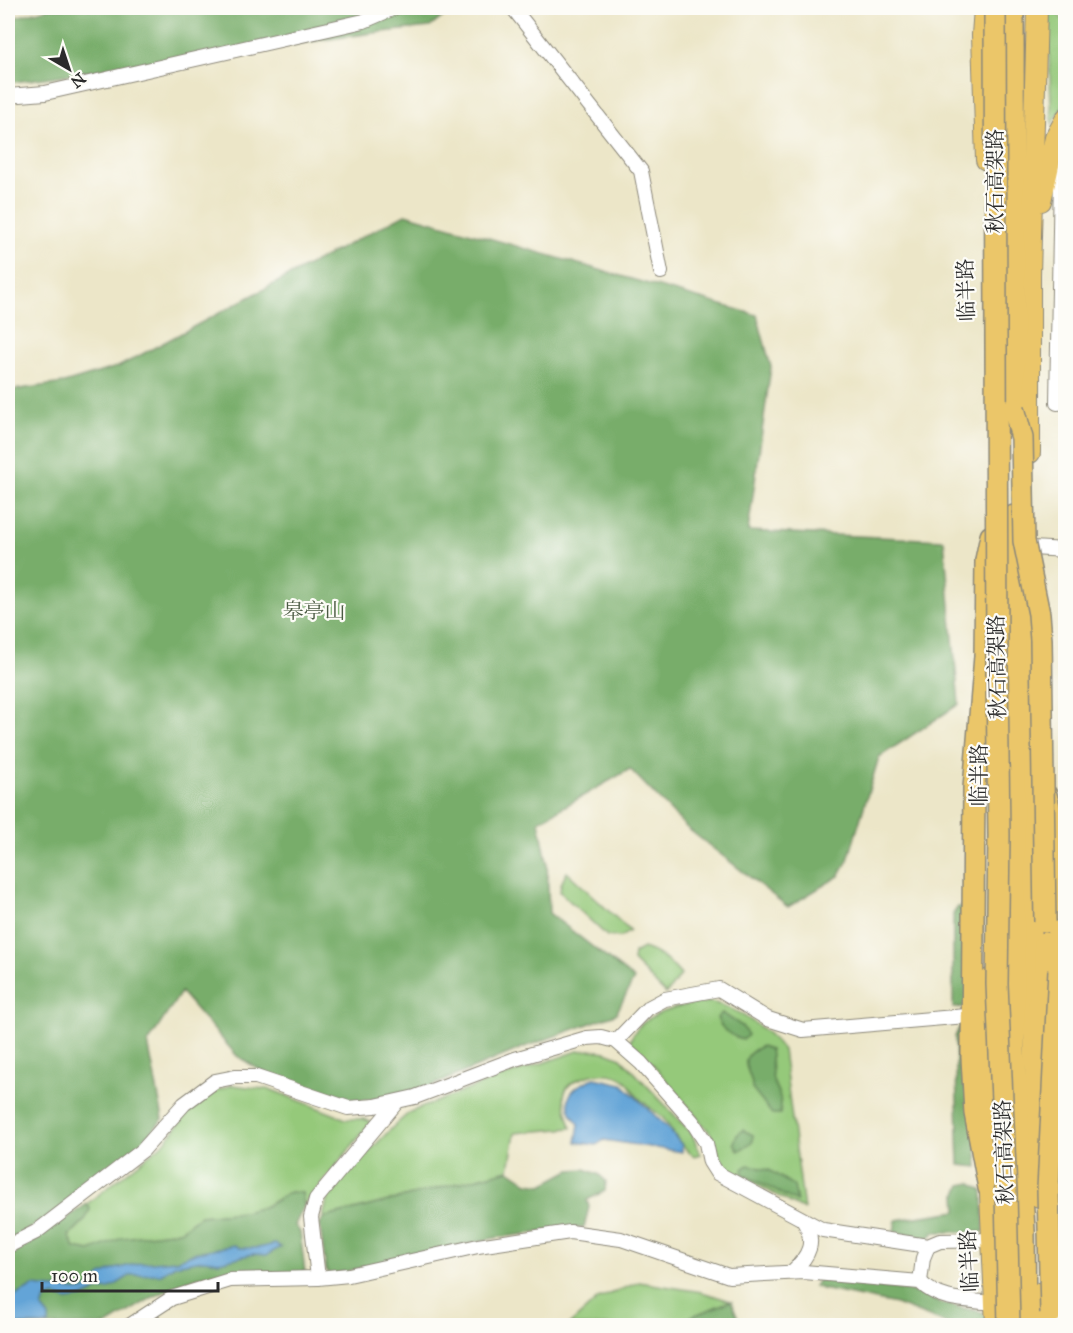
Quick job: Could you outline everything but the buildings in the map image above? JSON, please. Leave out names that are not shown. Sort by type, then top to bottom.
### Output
[{"type":"highway","name":"秋石高架路","points":[[995,8],[999,836],[998,1191],[1009,1326]]},
{"type":"highway","name":"秋石高架路","points":[[1013,8],[1014,1049],[1024,1231],[1025,1326]]},
{"type":"highway","points":[[1014,408],[1022,438],[1024,541],[1035,592],[1041,640],[1045,973],[1034,1032]]},
{"type":"highway","points":[[996,506],[986,560],[985,656],[974,788],[972,1057],[975,1113],[998,1191]]},
{"type":"highway","points":[[1028,700],[1038,766],[1058,840],[1059,970],[1048,1189],[1050,1326]]},
{"type":"highway","points":[[998,1191],[990,1082],[989,878],[990,823],[995,787],[1004,758]]},
{"type":"main road","name":"临半路","points":[[984,8],[982,35],[988,268],[1000,536],[1004,758],[1003,885],[986,1015],[998,1191],[992,1240],[996,1326]]},
{"type":"main road","points":[[1037,8],[1030,275],[1032,548],[1028,700],[1042,1326]]},
{"type":"main road","points":[[1030,275],[1044,187],[1055,138],[1065,118]]},
{"type":"street","points":[[8,96],[45,93],[363,21],[394,8]]},
{"type":"street","points":[[513,8],[641,171],[661,272]]},
{"type":"street","points":[[1065,166],[1061,174],[1057,403],[1065,402]]},
{"type":"street","points":[[1032,548],[1065,550]]},
{"type":"street","points":[[616,1041],[648,1008],[664,999],[719,989],[768,1019],[802,1030],[986,1015]]},
{"type":"street","points":[[8,1246],[36,1232],[143,1150],[184,1104],[215,1081],[235,1077],[256,1077],[348,1108],[396,1102],[415,1097],[515,1059],[587,1038],[601,1037],[616,1041],[641,1063],[692,1121],[706,1143],[710,1162],[717,1173],[823,1230],[928,1246],[940,1241],[992,1240]]},
{"type":"street","points":[[318,1278],[311,1218],[316,1200],[396,1102]]},
{"type":"street","points":[[792,1272],[804,1261],[811,1239],[810,1230],[804,1220]]},
{"type":"street","points":[[129,1326],[172,1298],[230,1280],[349,1275],[523,1238],[570,1232],[621,1239],[729,1276],[792,1272],[920,1282],[928,1291],[942,1298],[994,1304]]},
{"type":"street","points":[[920,1282],[923,1257],[928,1246]]},
{"type":"street","points":[[1041,1264],[1065,1279]]},
{"type":"green space","points":[[50,8],[454,8],[430,27],[8,83],[8,19]]},
{"type":"green space","points":[[1047,8],[1051,8],[1066,22],[1065,103],[1052,125]]},
{"type":"green space","name":"皋亭山","points":[[405,214],[757,315],[771,367],[748,531],[944,540],[959,704],[879,757],[848,860],[839,876],[788,907],[687,828],[630,769],[539,821],[547,862],[549,913],[634,979],[616,1014],[522,1048],[405,1097],[346,1102],[299,1094],[237,1056],[181,992],[148,1043],[163,1119],[114,1173],[19,1236],[8,1238],[8,388],[12,390],[64,383],[120,366]]},
{"type":"green space","points":[[567,872],[630,931],[621,937],[607,936],[560,892]]},
{"type":"green space","points":[[958,907],[969,907],[976,1006],[953,1008],[953,914]]},
{"type":"green space","points":[[643,948],[664,958],[681,975],[666,994],[633,961],[634,953]]},
{"type":"green space","points":[[708,1002],[728,1008],[750,1020],[783,1050],[804,1210],[726,1168],[721,1162],[710,1133],[652,1063],[630,1042],[635,1032],[651,1017],[674,1008]]},
{"type":"green space","points":[[722,1013],[742,1026],[748,1035],[743,1040],[730,1034],[721,1026],[717,1018]]},
{"type":"green space","points":[[968,1027],[978,1167],[959,1165],[955,1037],[959,1028]]},
{"type":"green space","points":[[762,1046],[770,1050],[773,1080],[781,1102],[780,1114],[772,1114],[752,1089],[746,1061],[753,1051]]},
{"type":"green space","points":[[592,1050],[621,1058],[692,1134],[700,1154],[694,1156],[685,1148],[662,1117],[640,1099],[626,1081],[610,1074],[593,1075],[573,1082],[567,1087],[564,1100],[571,1128],[515,1133],[509,1170],[323,1218],[328,1196],[335,1186],[410,1112],[490,1081],[578,1051]]},
{"type":"green space","points":[[232,1085],[272,1090],[346,1119],[364,1119],[371,1122],[304,1206],[302,1193],[290,1192],[264,1207],[245,1212],[200,1216],[180,1231],[142,1236],[90,1251],[75,1248],[69,1236],[85,1220],[90,1209],[87,1204],[164,1143],[188,1113],[215,1091]]},
{"type":"green space","points":[[743,1130],[753,1135],[753,1141],[739,1151],[734,1143],[737,1135]]},
{"type":"green space","points":[[748,1165],[769,1170],[794,1186],[797,1202],[743,1174],[743,1169]]},
{"type":"green space","points":[[585,1169],[598,1174],[606,1181],[605,1191],[587,1200],[589,1207],[584,1227],[494,1238],[330,1275],[326,1270],[320,1225],[323,1218],[509,1170],[528,1183],[542,1185],[570,1170]]},
{"type":"green space","points":[[971,1183],[983,1191],[984,1232],[935,1232],[927,1239],[894,1232],[896,1220],[957,1211],[956,1196],[961,1185]]},
{"type":"green space","points":[[290,1192],[302,1193],[304,1206],[295,1225],[300,1232],[305,1272],[302,1277],[218,1274],[196,1278],[174,1287],[107,1325],[8,1326],[8,1256],[87,1204],[90,1209],[85,1220],[69,1236],[75,1248],[90,1251],[122,1238],[180,1231],[200,1216],[245,1212],[264,1207]]},
{"type":"green space","points":[[819,1279],[912,1291],[944,1304],[982,1312],[988,1318],[988,1325],[950,1325],[896,1304],[814,1286]]},
{"type":"green space","points":[[639,1282],[702,1292],[731,1301],[670,1325],[568,1326],[598,1299]]},
{"type":"green space","points":[[731,1301],[741,1325],[670,1325]]},
{"type":"water","points":[[595,1078],[622,1084],[666,1126],[682,1145],[682,1152],[604,1140],[596,1145],[576,1142],[579,1124],[568,1102],[573,1090]]},
{"type":"water","points":[[275,1244],[281,1247],[267,1255],[253,1254],[219,1262],[203,1260],[175,1265],[161,1274],[131,1275],[109,1289],[98,1290],[82,1298],[67,1300],[55,1296],[45,1299],[42,1308],[49,1317],[49,1325],[17,1325],[8,1311],[10,1299],[33,1286],[83,1291],[93,1285],[101,1275],[115,1269],[140,1263],[177,1260],[197,1252],[235,1245],[240,1248],[258,1248]]}]
